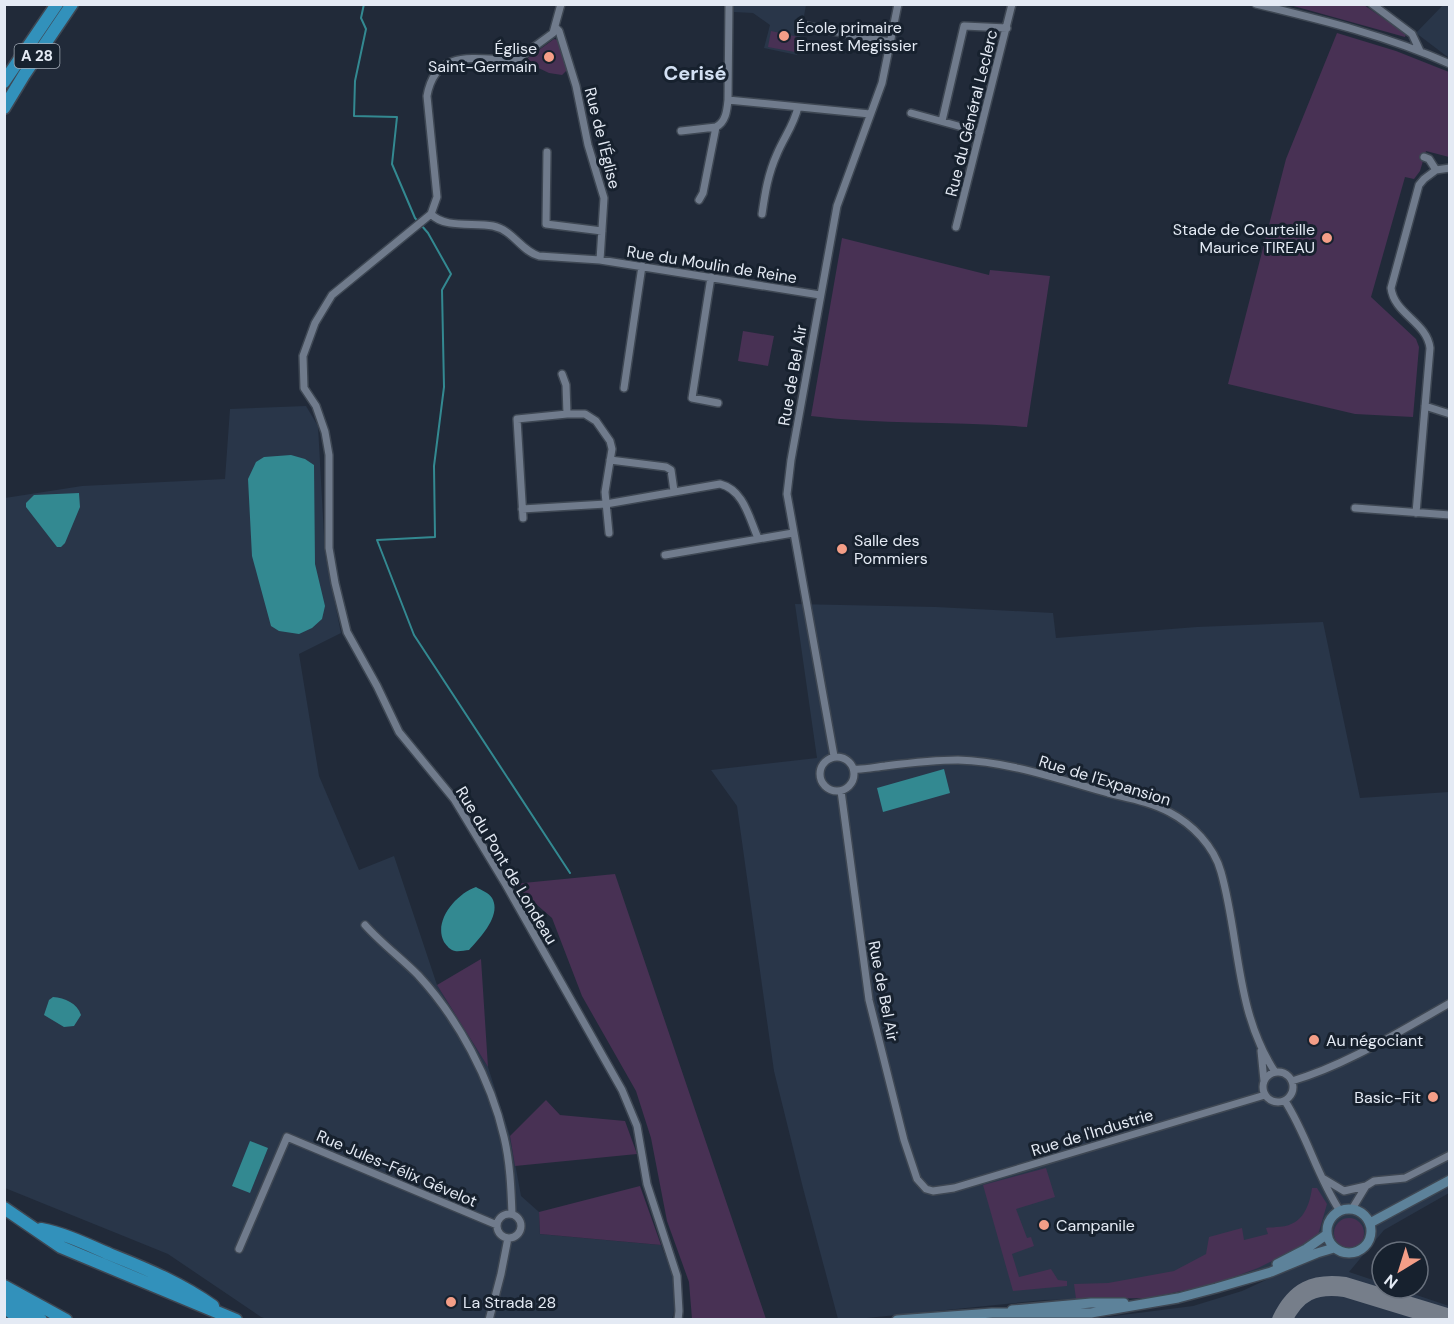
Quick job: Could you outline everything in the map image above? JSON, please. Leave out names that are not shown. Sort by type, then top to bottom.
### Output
[{"type":"highway","name":"A 28","points":[[4,82],[57,4]]},
{"type":"highway","name":"A 28","points":[[4,108],[72,4]]},
{"type":"highway","points":[[4,1208],[61,1247],[231,1318]]},
{"type":"highway","points":[[4,1286],[66,1320]]},
{"type":"highway","points":[[4,1299],[41,1320]]},
{"type":"highway","points":[[4,1307],[21,1320]]},
{"type":"main road","points":[[1370,1223],[1449,1180]]},
{"type":"main road","points":[[1251,1277],[1306,1249],[1326,1235],[1330,1220],[1340,1210],[1352,1209],[1366,1216],[1370,1223],[1371,1237],[1363,1249],[1350,1254],[1334,1248],[1326,1235]]},
{"type":"main road","points":[[992,1313],[1077,1316],[1178,1298],[1271,1272],[1334,1248]]},
{"type":"main road","points":[[1056,1317],[1055,1308],[1080,1307],[1085,1303]]},
{"type":"main road","points":[[897,1320],[992,1313],[1037,1306],[1144,1303]]},
{"type":"street","points":[[431,214],[438,197],[427,96],[429,83],[434,74],[447,63],[458,60],[519,58],[548,37],[555,27],[561,4]]},
{"type":"street","points":[[681,131],[716,127],[724,120],[728,100],[729,4]]},
{"type":"street","name":"Rue de Bel Air","points":[[834,756],[787,494],[791,460],[837,206],[882,83],[898,4]]},
{"type":"street","name":"Rue du Général Leclerc","points":[[957,227],[1012,4]]},
{"type":"street","points":[[1256,4],[1308,17],[1420,51],[1449,64]]},
{"type":"street","points":[[1372,4],[1412,34],[1420,51]]},
{"type":"street","points":[[801,25],[890,42]]},
{"type":"street","points":[[942,121],[964,26],[1007,28]]},
{"type":"street","name":"Rue de l'Église","points":[[555,27],[559,31],[573,76],[588,145],[604,198],[600,260]]},
{"type":"street","points":[[728,100],[870,114]]},
{"type":"street","points":[[762,214],[768,176],[778,151],[795,121],[798,107]]},
{"type":"street","points":[[911,113],[980,132]]},
{"type":"street","points":[[699,200],[703,193],[716,127]]},
{"type":"street","points":[[547,152],[546,224],[602,231]]},
{"type":"street","points":[[1424,157],[1430,159],[1436,170]]},
{"type":"street","points":[[1416,513],[1429,339],[1395,301],[1391,288],[1419,185],[1436,170],[1449,168]]},
{"type":"street","name":"Rue du Moulin de Reine","points":[[431,214],[442,222],[471,223],[504,229],[532,254],[600,260],[820,295]]},
{"type":"street","name":"Rue du Pont de Londeau","points":[[431,214],[332,295],[315,323],[303,356],[304,388],[316,406],[325,432],[329,455],[329,548],[335,583],[347,632],[399,732],[454,799],[622,1090],[637,1126],[647,1184],[677,1275],[680,1311],[678,1320]]},
{"type":"street","points":[[624,388],[642,267]]},
{"type":"street","points":[[711,278],[692,398],[718,402]]},
{"type":"street","points":[[562,374],[566,385],[567,414]]},
{"type":"street","points":[[1425,406],[1449,414]]},
{"type":"street","points":[[523,518],[517,419],[585,414],[596,421],[610,441],[612,448],[605,492],[609,533]]},
{"type":"street","points":[[610,460],[666,467],[671,470],[674,491]]},
{"type":"street","points":[[522,509],[606,504],[711,484],[727,486],[741,498],[758,538]]},
{"type":"street","points":[[1354,508],[1449,515]]},
{"type":"street","points":[[664,555],[793,533]]},
{"type":"street","points":[[834,756],[845,758],[854,769],[851,784],[841,791],[825,787],[820,778],[821,766],[834,756]]},
{"type":"street","name":"Rue de l'Expansion","points":[[854,769],[958,760],[981,762],[1034,772],[1142,802],[1167,810],[1184,821],[1199,834],[1212,851],[1221,869],[1238,969],[1262,1051],[1275,1072]]},
{"type":"street","name":"Rue de Bel Air","points":[[841,791],[869,1000],[904,1140],[917,1179],[926,1189]]},
{"type":"street","points":[[365,924],[418,975],[440,1002],[469,1045],[504,1135],[510,1171],[512,1215]]},
{"type":"street","points":[[1292,1081],[1313,1075],[1399,1032],[1449,1003]]},
{"type":"street","points":[[1262,1051],[1265,1095],[1272,1101],[1285,1101]]},
{"type":"street","points":[[1264,1081],[1275,1072],[1285,1074],[1292,1081],[1293,1090],[1285,1101]]},
{"type":"street","name":"Rue de l'Industrie","points":[[926,1189],[933,1191],[954,1188],[1265,1095]]},
{"type":"street","points":[[1285,1101],[1340,1210]]},
{"type":"street","name":"Rue Jules-Félix Gévelot","points":[[239,1249],[287,1137],[497,1225]]},
{"type":"street","points":[[1322,1177],[1344,1191],[1366,1186],[1374,1181],[1405,1178],[1449,1155]]},
{"type":"street","points":[[1352,1209],[1366,1186]]},
{"type":"street","points":[[504,1215],[512,1215],[517,1218],[521,1227],[517,1234],[508,1238],[500,1234],[497,1225],[504,1215]]},
{"type":"street","points":[[489,1320],[508,1238]]},
{"type":"shaded area","name":"École primaire Ernest Megissier","points":[[734,5],[806,5],[797,55],[764,48],[770,25],[753,13],[734,12]]},
{"type":"shaded area","points":[[1290,5],[1364,5],[1406,34],[1405,37]]},
{"type":"shaded area","points":[[1443,5],[1449,5],[1449,58],[1416,33]]},
{"type":"shaded area","points":[[771,31],[798,37],[795,52],[768,47]]},
{"type":"shaded area","name":"Stade de Courteille Maurice TIREAU","points":[[1337,33],[1396,51],[1449,72],[1449,157],[1426,151],[1420,171],[1414,179],[1405,177],[1371,297],[1416,339],[1419,347],[1413,417],[1355,414],[1228,384],[1286,159]]},
{"type":"shaded area","points":[[554,39],[558,40],[567,70],[562,75],[549,73],[528,63],[528,58]]},
{"type":"shaded area","points":[[842,238],[989,275],[990,270],[1050,276],[1027,427],[865,421],[811,416]]},
{"type":"shaded area","points":[[743,331],[774,336],[768,366],[738,361]]},
{"type":"shaded area","points":[[306,406],[318,426],[325,554],[341,633],[299,654],[319,776],[359,870],[394,856],[437,985],[488,1067],[510,1136],[521,1196],[539,1212],[540,1234],[661,1245],[673,1277],[675,1307],[672,1319],[267,1319],[168,1254],[5,1188],[5,498],[82,486],[225,479],[230,409]]},
{"type":"shaded area","points":[[291,455],[305,459],[314,465],[315,564],[325,606],[322,619],[312,628],[299,634],[279,631],[271,626],[252,556],[248,479],[256,462],[264,457]]},
{"type":"shaded area","points":[[79,493],[80,507],[65,543],[57,547],[26,507],[26,503],[34,495]]},
{"type":"shaded area","points":[[795,604],[936,607],[1053,613],[1056,638],[1197,627],[1323,622],[1360,798],[1449,792],[1449,1193],[1384,1230],[1376,1240],[1370,1240],[1370,1247],[1349,1272],[1370,1279],[1370,1300],[1430,1300],[1449,1306],[1449,1319],[1091,1319],[1193,1306],[1242,1291],[1301,1264],[1148,1298],[1044,1300],[838,1319],[774,1071],[737,806],[711,770],[817,758]]},
{"type":"shaded area","points":[[944,769],[950,793],[883,812],[877,788]]},
{"type":"shaded area","points":[[615,874],[766,1319],[692,1319],[689,1282],[667,1221],[651,1138],[636,1091],[582,996],[552,918],[513,884]]},
{"type":"shaded area","points":[[476,887],[492,898],[494,912],[492,919],[484,933],[469,950],[453,950],[444,942],[441,934],[444,917],[454,902]]},
{"type":"shaded area","points":[[481,959],[488,1067],[437,985]]},
{"type":"shaded area","points":[[53,997],[66,1000],[77,1007],[81,1015],[74,1026],[64,1027],[44,1015],[49,1000]]},
{"type":"shaded area","points":[[546,1100],[560,1115],[625,1121],[637,1154],[515,1166],[510,1136]]},
{"type":"shaded area","points":[[250,1141],[268,1148],[250,1193],[232,1186]]},
{"type":"shaded area","points":[[1046,1168],[1055,1197],[1016,1209],[1027,1238],[1031,1237],[1034,1246],[1012,1254],[1019,1277],[1051,1269],[1058,1280],[1067,1281],[1067,1286],[1013,1291],[983,1185]]},
{"type":"shaded area","points":[[640,1186],[661,1245],[540,1234],[539,1212]]},
{"type":"shaded area","points":[[1312,1188],[1317,1188],[1327,1204],[1318,1235],[1310,1242],[1258,1268],[1215,1284],[1148,1298],[1076,1299],[1074,1284],[1108,1283],[1174,1271],[1206,1254],[1209,1237],[1242,1228],[1244,1240],[1268,1234],[1266,1228],[1292,1224],[1306,1210]]},
{"type":"shaded area","points":[[1349,1218],[1360,1222],[1364,1233],[1360,1244],[1349,1248],[1338,1244],[1334,1233],[1338,1222]]},
{"type":"waterway","points":[[364,4],[361,18],[366,29],[355,81],[354,116],[397,117],[392,164],[415,218],[428,233],[451,274],[442,290],[444,387],[434,466],[435,537],[377,540],[414,635],[570,873]]},
{"type":"taxiway","points":[[1282,1320],[1287,1310],[1300,1296],[1307,1291],[1324,1286],[1345,1287],[1450,1319]]},
{"type":"place","name":"École primaire Ernest Megissier","points":[[784,36]]},
{"type":"place","name":"Église Saint-Germain","points":[[549,57]]},
{"type":"place","name":"Stade de Courteille Maurice TIREAU","points":[[1327,238]]},
{"type":"place","name":"Salle des Pommiers","points":[[842,549]]},
{"type":"place","name":"Au négociant","points":[[1314,1040]]},
{"type":"place","name":"Basic-Fit","points":[[1433,1097]]},
{"type":"place","name":"Campanile","points":[[1044,1225]]},
{"type":"place","name":"La Strada 28","points":[[451,1302]]},
{"type":"district","name":"Cerisé","points":[[695,73]]}]
